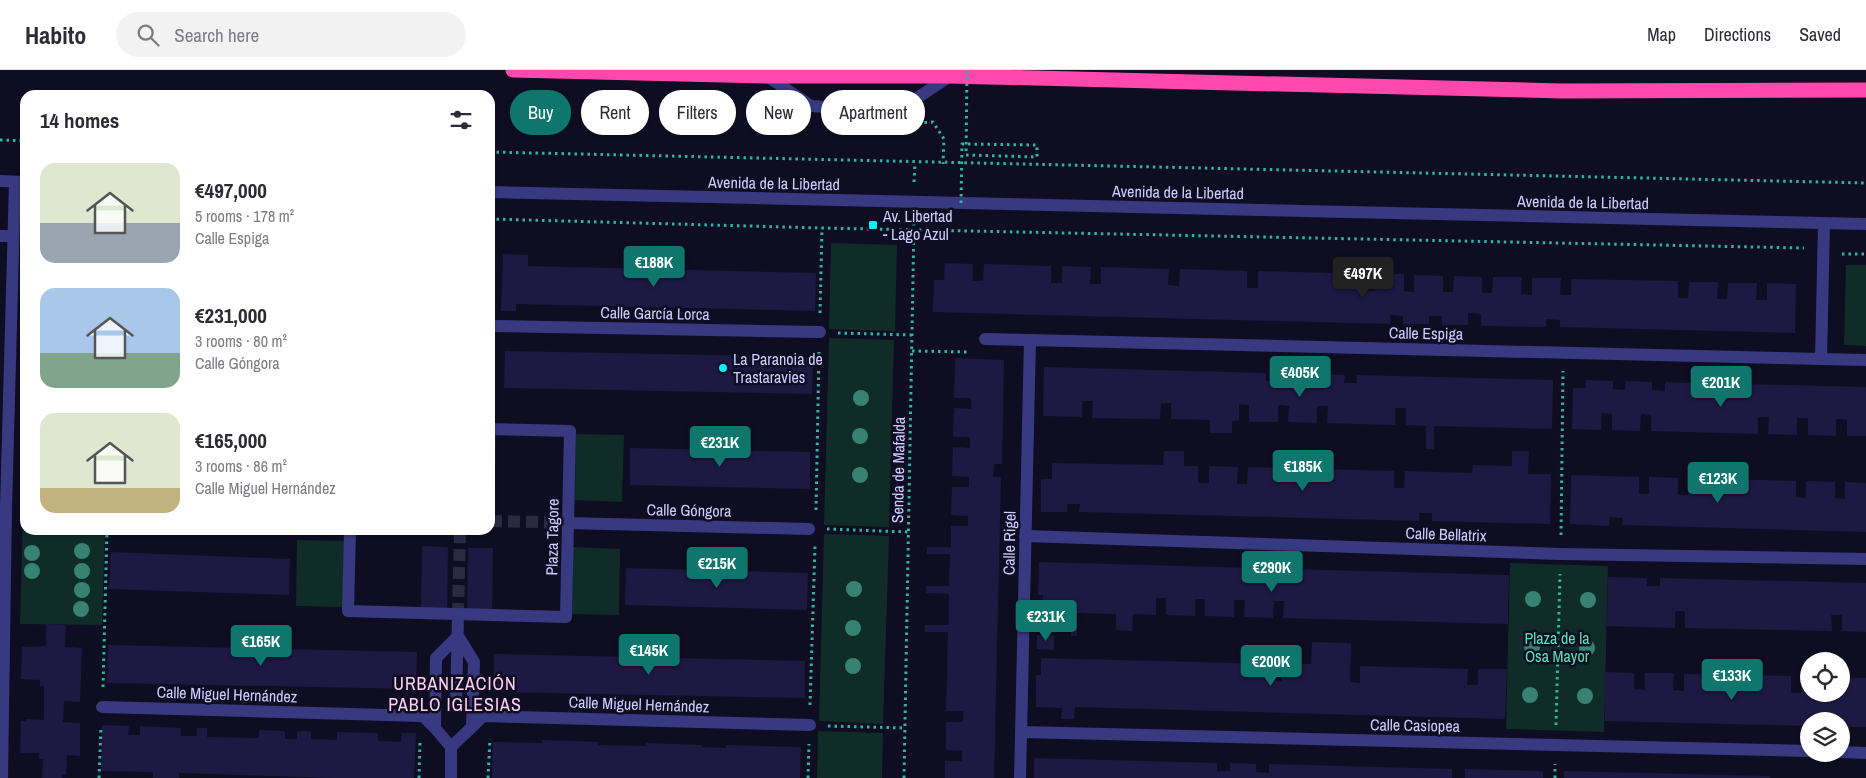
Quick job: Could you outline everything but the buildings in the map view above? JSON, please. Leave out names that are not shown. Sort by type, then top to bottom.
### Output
[{"type":"highway","points":[[513,70],[767,76],[950,76],[1562,91],[1866,90]]},
{"type":"street","points":[[767,76],[811,106],[896,112],[950,76]]},
{"type":"street","points":[[0,181],[20,182],[13,236],[2,778]]},
{"type":"street","name":"Avenida de la Libertad","points":[[495,192],[1866,224]]},
{"type":"street","points":[[1821,359],[1824,224]]},
{"type":"street","points":[[0,236],[13,236]]},
{"type":"street","name":"Calle García Lorca","points":[[495,326],[820,332]]},
{"type":"street","name":"Calle Espiga","points":[[985,339],[1866,360]]},
{"type":"street","name":"Calle Rigel","points":[[1020,778],[1030,340]]},
{"type":"street","name":"Plaza Tagore","points":[[350,535],[348,611],[566,618],[570,431],[495,429]]},
{"type":"street","name":"Calle Góngora","points":[[568,523],[812,529]]},
{"type":"street","name":"Calle Bellatrix","points":[[1025,536],[1560,554],[1866,559]]},
{"type":"street","points":[[456,705],[458,614]]},
{"type":"street","points":[[458,636],[474,662],[472,727]]},
{"type":"street","points":[[435,728],[436,658],[458,636]]},
{"type":"street","name":"Calle Miguel Hernández","points":[[102,707],[421,716]]},
{"type":"street","points":[[421,716],[435,728],[451,747],[450,778]]},
{"type":"street","points":[[451,747],[484,716],[490,717]]},
{"type":"street","name":"Calle Miguel Hernández","points":[[490,717],[810,725]]},
{"type":"street","name":"Calle Casiopea","points":[[1020,732],[1800,752]]},
{"type":"street","points":[[1850,752],[1866,753]]},
{"type":"path","points":[[961,203],[962,144],[972,144],[1037,145],[1037,157],[966,156],[966,146],[966,136],[966,127],[966,118],[967,70]]},
{"type":"path","points":[[925,122],[933,122],[944,139],[943,164]]},
{"type":"path","points":[[0,140],[20,141]]},
{"type":"path","points":[[495,152],[1866,184]]},
{"type":"path","name":"Senda de Mafalda","points":[[904,778],[913,335],[914,163]]},
{"type":"path","points":[[495,219],[822,228],[1805,248],[1823,254],[1866,254]]},
{"type":"path","points":[[808,778],[812,529],[822,228]]},
{"type":"path","points":[[820,332],[913,335]]},
{"type":"path","points":[[812,529],[909,532]]},
{"type":"path","points":[[99,778],[107,535]]},
{"type":"path","points":[[419,778],[421,716]]},
{"type":"path","points":[[488,778],[490,717]]},
{"type":"path","points":[[810,725],[905,728]]},
{"type":"green space","points":[[831,243],[897,245],[895,331],[829,329]]},
{"type":"green space","points":[[1846,265],[1866,265],[1866,346],[1844,345]]},
{"type":"green space","points":[[829,338],[894,340],[889,527],[824,525]]},
{"type":"green space","points":[[576,434],[624,435],[622,502],[575,500]]},
{"type":"green space","points":[[824,534],[889,536],[883,724],[819,721]]},
{"type":"green space","points":[[22,535],[105,535],[102,625],[20,624]]},
{"type":"green space","points":[[297,540],[344,541],[343,607],[296,606]]},
{"type":"green space","points":[[573,547],[620,549],[619,615],[572,614]]},
{"type":"green space","name":"Plaza de la Osa Mayor","points":[[1510,563],[1608,566],[1604,732],[1506,729]]},
{"type":"green space","points":[[818,731],[883,733],[882,778],[817,778]]},
{"type":"tunnel","points":[[495,521],[577,523]]},
{"type":"tunnel","points":[[458,615],[460,535]]},
{"type":"place","name":"Av. Libertad - Lago Azul","points":[[873,225]]},
{"type":"place","name":"La Paranoia de Trastaravies","points":[[723,368]]},
{"type":"district","name":"URBANIZACIÓN PABLO IGLESIAS","points":[[455,693]]}]
